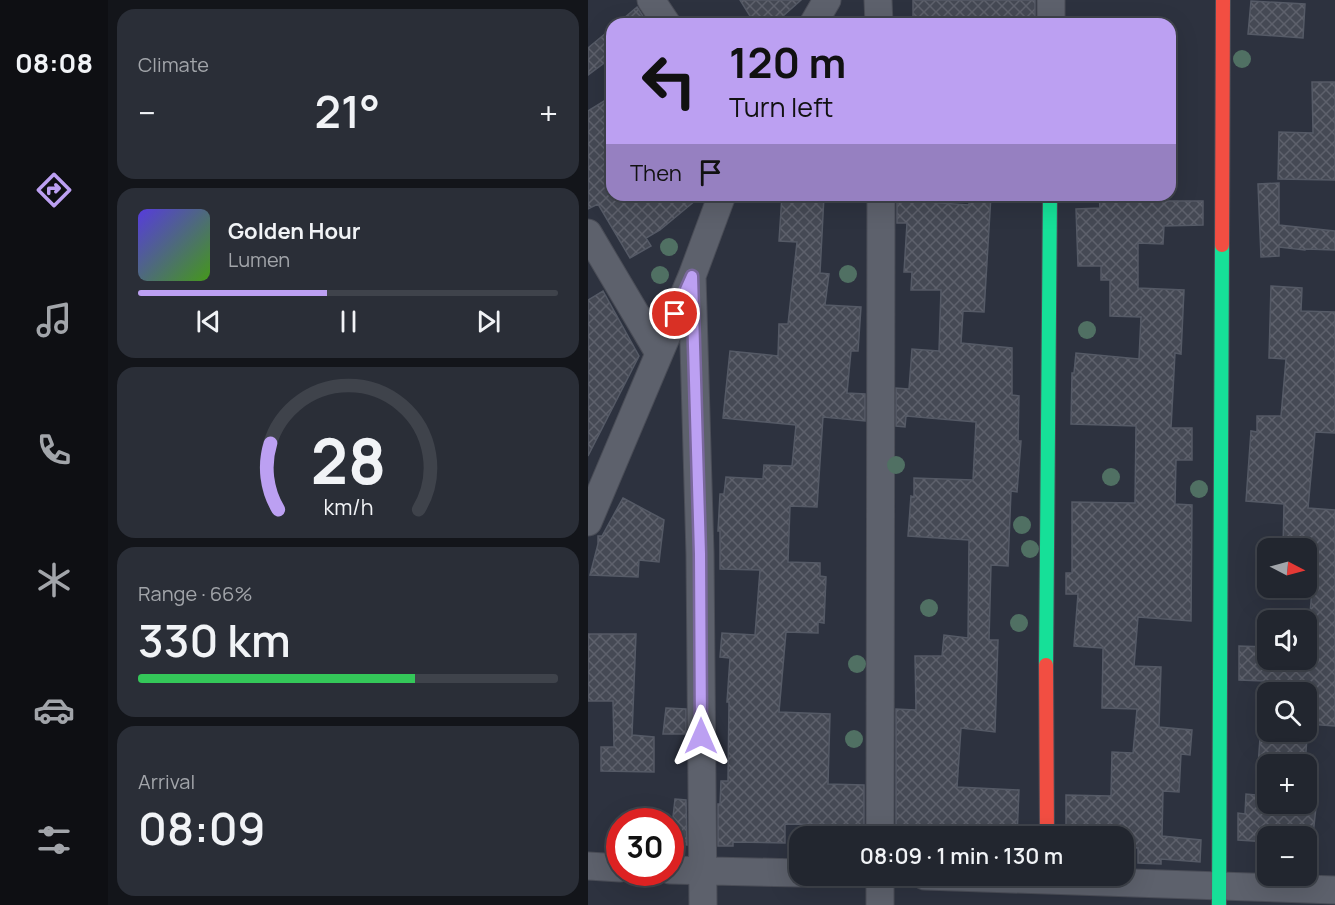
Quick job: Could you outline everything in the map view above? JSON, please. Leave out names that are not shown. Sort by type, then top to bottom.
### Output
[{"type":"street","points":[[651,0],[663,18]]},
{"type":"street","points":[[816,18],[827,0]]},
{"type":"street","points":[[878,0],[879,18]]},
{"type":"street","points":[[1051,18],[1052,0]]},
{"type":"street","points":[[1219,896],[1223,0]]},
{"type":"street","points":[[588,522],[692,276],[720,201]]},
{"type":"street","points":[[880,826],[881,201]]},
{"type":"street","points":[[1047,826],[1050,201]]},
{"type":"street","points":[[588,233],[659,353]]},
{"type":"street","points":[[692,276],[700,554],[703,905]]},
{"type":"street","points":[[588,866],[606,867]]},
{"type":"street","points":[[684,871],[789,873]]},
{"type":"street","points":[[880,886],[880,905]]},
{"type":"street","points":[[1048,887],[1219,896],[1335,890]]},
{"type":"building","points":[[740,0],[801,0],[781,18],[751,18]]},
{"type":"building","points":[[913,0],[1035,0],[1035,18],[913,18]]},
{"type":"building","points":[[1251,1],[1305,4],[1303,38],[1248,34]]},
{"type":"building","points":[[637,7],[644,18],[624,18]]},
{"type":"building","points":[[606,33],[606,62],[588,75],[588,48]]},
{"type":"building","points":[[1312,82],[1335,82],[1335,180],[1278,179],[1279,132],[1313,133]]},
{"type":"building","points":[[606,100],[606,201],[695,201],[660,230],[646,238],[651,246],[630,258],[598,204],[588,209],[588,111]]},
{"type":"building","points":[[1279,183],[1279,225],[1335,231],[1335,250],[1279,247],[1279,256],[1261,257],[1258,184]]},
{"type":"building","points":[[782,201],[824,201],[820,273],[829,274],[825,305],[861,307],[858,351],[851,351],[847,393],[865,394],[865,421],[823,417],[817,507],[790,506],[788,562],[820,563],[820,576],[826,577],[824,623],[818,622],[818,633],[786,632],[779,712],[830,714],[828,784],[864,785],[864,825],[785,824],[785,843],[733,842],[733,846],[718,846],[718,804],[720,804],[721,781],[728,781],[729,702],[727,702],[730,658],[720,657],[722,633],[755,635],[760,570],[720,569],[720,531],[718,531],[720,494],[724,494],[726,477],[763,479],[764,465],[792,466],[796,425],[723,418],[730,351],[778,356],[779,324],[788,324],[797,242],[779,241]]},
{"type":"building","points":[[897,201],[969,205],[969,201],[991,201],[984,312],[963,311],[961,343],[1012,348],[1012,395],[1019,396],[1018,441],[1021,441],[1017,492],[1011,491],[1008,566],[991,565],[989,640],[998,640],[995,732],[961,728],[957,787],[1019,790],[1017,826],[896,826],[896,709],[916,710],[915,656],[942,656],[944,635],[968,638],[969,540],[908,536],[911,496],[914,497],[914,478],[973,480],[976,422],[906,416],[905,427],[896,426],[896,388],[909,389],[912,349],[939,351],[941,290],[911,290],[912,272],[904,272],[907,223],[897,223]]},
{"type":"building","points":[[1099,201],[1203,201],[1203,225],[1164,226],[1163,244],[1138,243],[1138,288],[1184,290],[1181,354],[1175,353],[1171,428],[1192,428],[1192,460],[1176,460],[1175,504],[1192,505],[1191,621],[1138,617],[1134,666],[1161,667],[1159,727],[1192,730],[1190,755],[1181,754],[1179,792],[1163,791],[1162,836],[1201,840],[1200,862],[1161,859],[1161,864],[1138,863],[1138,848],[1134,848],[1134,826],[1066,826],[1066,795],[1111,796],[1112,752],[1133,753],[1137,709],[1102,708],[1103,648],[1074,646],[1078,594],[1066,594],[1066,573],[1072,573],[1072,502],[1135,503],[1136,426],[1071,424],[1072,373],[1074,373],[1076,353],[1139,359],[1141,317],[1110,316],[1110,280],[1101,280],[1101,266],[1078,266],[1076,209],[1100,208]]},
{"type":"building","points":[[1271,286],[1302,288],[1301,311],[1335,312],[1335,433],[1315,432],[1308,508],[1335,510],[1335,726],[1317,725],[1317,682],[1239,680],[1239,646],[1257,647],[1257,670],[1317,670],[1317,610],[1310,610],[1311,598],[1317,598],[1317,538],[1283,538],[1284,504],[1246,501],[1251,431],[1257,432],[1257,416],[1281,416],[1286,359],[1269,358]]},
{"type":"building","points":[[603,291],[639,356],[588,456],[588,300]]},
{"type":"building","points":[[623,498],[664,520],[659,562],[639,560],[638,577],[590,575],[598,536],[602,536]]},
{"type":"building","points":[[588,634],[636,634],[632,735],[654,737],[654,772],[601,771],[601,747],[614,747],[613,701],[588,701]]},
{"type":"building","points":[[666,708],[686,709],[686,734],[663,734]]},
{"type":"building","points":[[1260,742],[1307,742],[1306,754],[1259,754]]},
{"type":"building","points":[[1257,781],[1257,814],[1315,814],[1314,826],[1257,826],[1257,841],[1238,840],[1238,813],[1245,814],[1246,794],[1256,795]]},
{"type":"building","points":[[675,799],[686,800],[687,845],[684,845],[684,808],[674,808]]},
{"type":"traffic: fast","points":[[1046,665],[1050,201]]},
{"type":"traffic: fast","points":[[1219,905],[1222,245]]},
{"type":"traffic: jam","points":[[1222,245],[1223,0]]},
{"type":"traffic: jam","points":[[1046,665],[1047,826]]},
{"type":"route","points":[[675,314],[692,276],[700,554],[701,736]]}]
